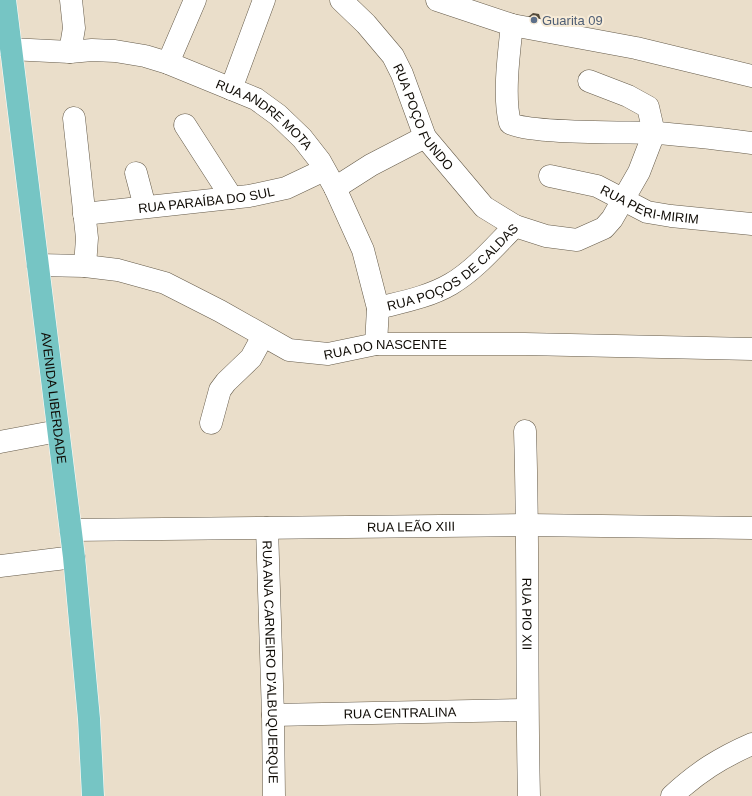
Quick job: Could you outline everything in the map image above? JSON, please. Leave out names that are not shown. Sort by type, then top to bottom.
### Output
[{"type":"main road","name":"AVENIDA LIBERDADE","points":[[5,0],[8,63],[38,265],[71,530],[89,719],[93,796]]},
{"type":"street","points":[[70,52],[74,28],[71,0]]},
{"type":"street","points":[[168,63],[195,0]]},
{"type":"street","points":[[231,89],[264,0]]},
{"type":"street","name":"RUA POÇO FUNDO","points":[[341,0],[366,24],[393,56],[402,74],[426,137],[484,207],[515,226]]},
{"type":"street","points":[[437,0],[512,25],[636,48],[752,76]]},
{"type":"street","points":[[512,25],[508,61],[508,110],[510,123],[522,128],[654,133],[752,143]]},
{"type":"street","name":"RUA ANDRE MOTA","points":[[8,63],[70,52],[92,50],[115,51],[168,63],[256,99],[278,115],[302,138],[324,170],[335,188],[363,250],[378,308],[376,344]]},
{"type":"street","points":[[589,81],[628,96],[648,107],[654,133]]},
{"type":"street","points":[[74,118],[87,238],[85,266]]},
{"type":"street","points":[[185,125],[232,198]]},
{"type":"street","name":"RUA POÇOS DE CALDAS","points":[[378,308],[411,299],[450,285],[474,266],[515,226],[546,236],[577,240],[604,228],[612,219],[639,172],[654,133]]},
{"type":"street","points":[[335,188],[371,166],[426,137]]},
{"type":"street","name":"RUA PARAÍBA DO SUL","points":[[84,214],[232,198],[286,188],[324,170]]},
{"type":"street","points":[[136,173],[145,207]]},
{"type":"street","name":"RUA PERI-MIRIM","points":[[550,176],[597,186],[624,198],[647,212],[671,216],[752,224]]},
{"type":"street","name":"RUA DO NASCENTE","points":[[38,265],[85,266],[118,270],[165,284],[220,311],[289,350],[328,354],[376,344],[526,344],[752,350]]},
{"type":"street","points":[[211,423],[220,390],[226,382],[251,358],[263,336]]},
{"type":"street","points":[[0,442],[58,431]]},
{"type":"street","name":"RUA PIO XII","points":[[525,431],[528,525],[527,710],[529,796]]},
{"type":"street","name":"RUA LEÃO XIII","points":[[71,530],[528,525],[752,528]]},
{"type":"street","name":"RUA ANA CARNEIRO D'ALBUQUERQUE","points":[[267,528],[274,796]]},
{"type":"street","points":[[0,566],[74,558]]},
{"type":"street","name":"RUA CENTRALINA","points":[[273,715],[527,710]]},
{"type":"street","points":[[672,796],[694,776],[711,764],[722,757],[752,744]]},
{"type":"building","points":[[533,13],[539,14],[541,20],[528,17]]},
{"type":"place","name":"Guarita 09","points":[[534,20]]}]
